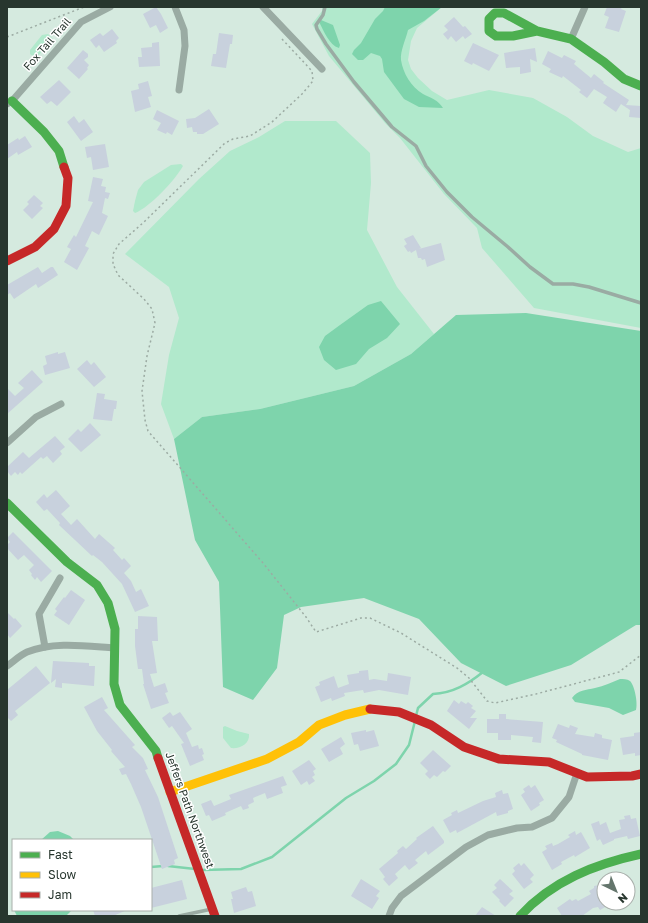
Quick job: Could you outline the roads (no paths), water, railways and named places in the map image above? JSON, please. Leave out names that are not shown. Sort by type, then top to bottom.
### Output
[{"type":"street","name":"Fox Tail Trail","points":[[10,102],[81,22],[110,7]]},
{"type":"street","points":[[175,7],[184,30],[185,46],[179,90]]},
{"type":"street","points":[[263,7],[322,69]]},
{"type":"street","points":[[572,40],[585,7]]},
{"type":"street","points":[[537,31],[500,38],[492,34],[488,27],[489,19],[495,12],[504,13],[537,31],[572,40],[604,62],[624,79],[641,86]]},
{"type":"street","points":[[7,262],[35,247],[54,229],[66,206],[68,178],[59,151],[44,132],[10,102]]},
{"type":"street","points":[[7,443],[36,417],[61,404]]},
{"type":"street","name":"Jeffers Path Northwest","points":[[7,503],[67,562],[97,585],[108,603],[115,629],[114,684],[120,705],[156,751],[214,912]]},
{"type":"street","points":[[44,647],[39,614],[60,578]]},
{"type":"street","points":[[8,663],[26,652],[44,647],[74,645],[114,648]]},
{"type":"street","points":[[170,792],[267,759],[299,742],[319,725],[345,715],[371,709],[399,712],[431,725],[464,747],[499,759],[549,762],[587,776],[632,776],[641,774]]},
{"type":"street","points":[[389,916],[392,908],[401,896],[466,847],[488,835],[517,828],[532,827],[552,818],[569,797],[577,773]]},
{"type":"street","points":[[520,916],[561,882],[602,864],[641,854]]},
{"type":"lane","points":[[325,7],[323,15],[316,25],[326,44],[361,91],[392,127],[416,146],[426,166],[439,183],[472,217],[508,247],[530,268],[553,284],[573,284],[588,287],[641,303]]},
{"type":"lane","points":[[179,916],[214,912]]},
{"type":"waterway","points":[[416,716],[418,708],[433,694],[454,690],[483,672]]},
{"type":"waterway","points":[[202,870],[241,869],[272,857],[346,798],[374,781],[396,764],[409,745],[415,721]]},
{"type":"waterway","points":[[152,867],[163,866]]},
{"type":"waterway","points":[[168,866],[195,869]]}]
